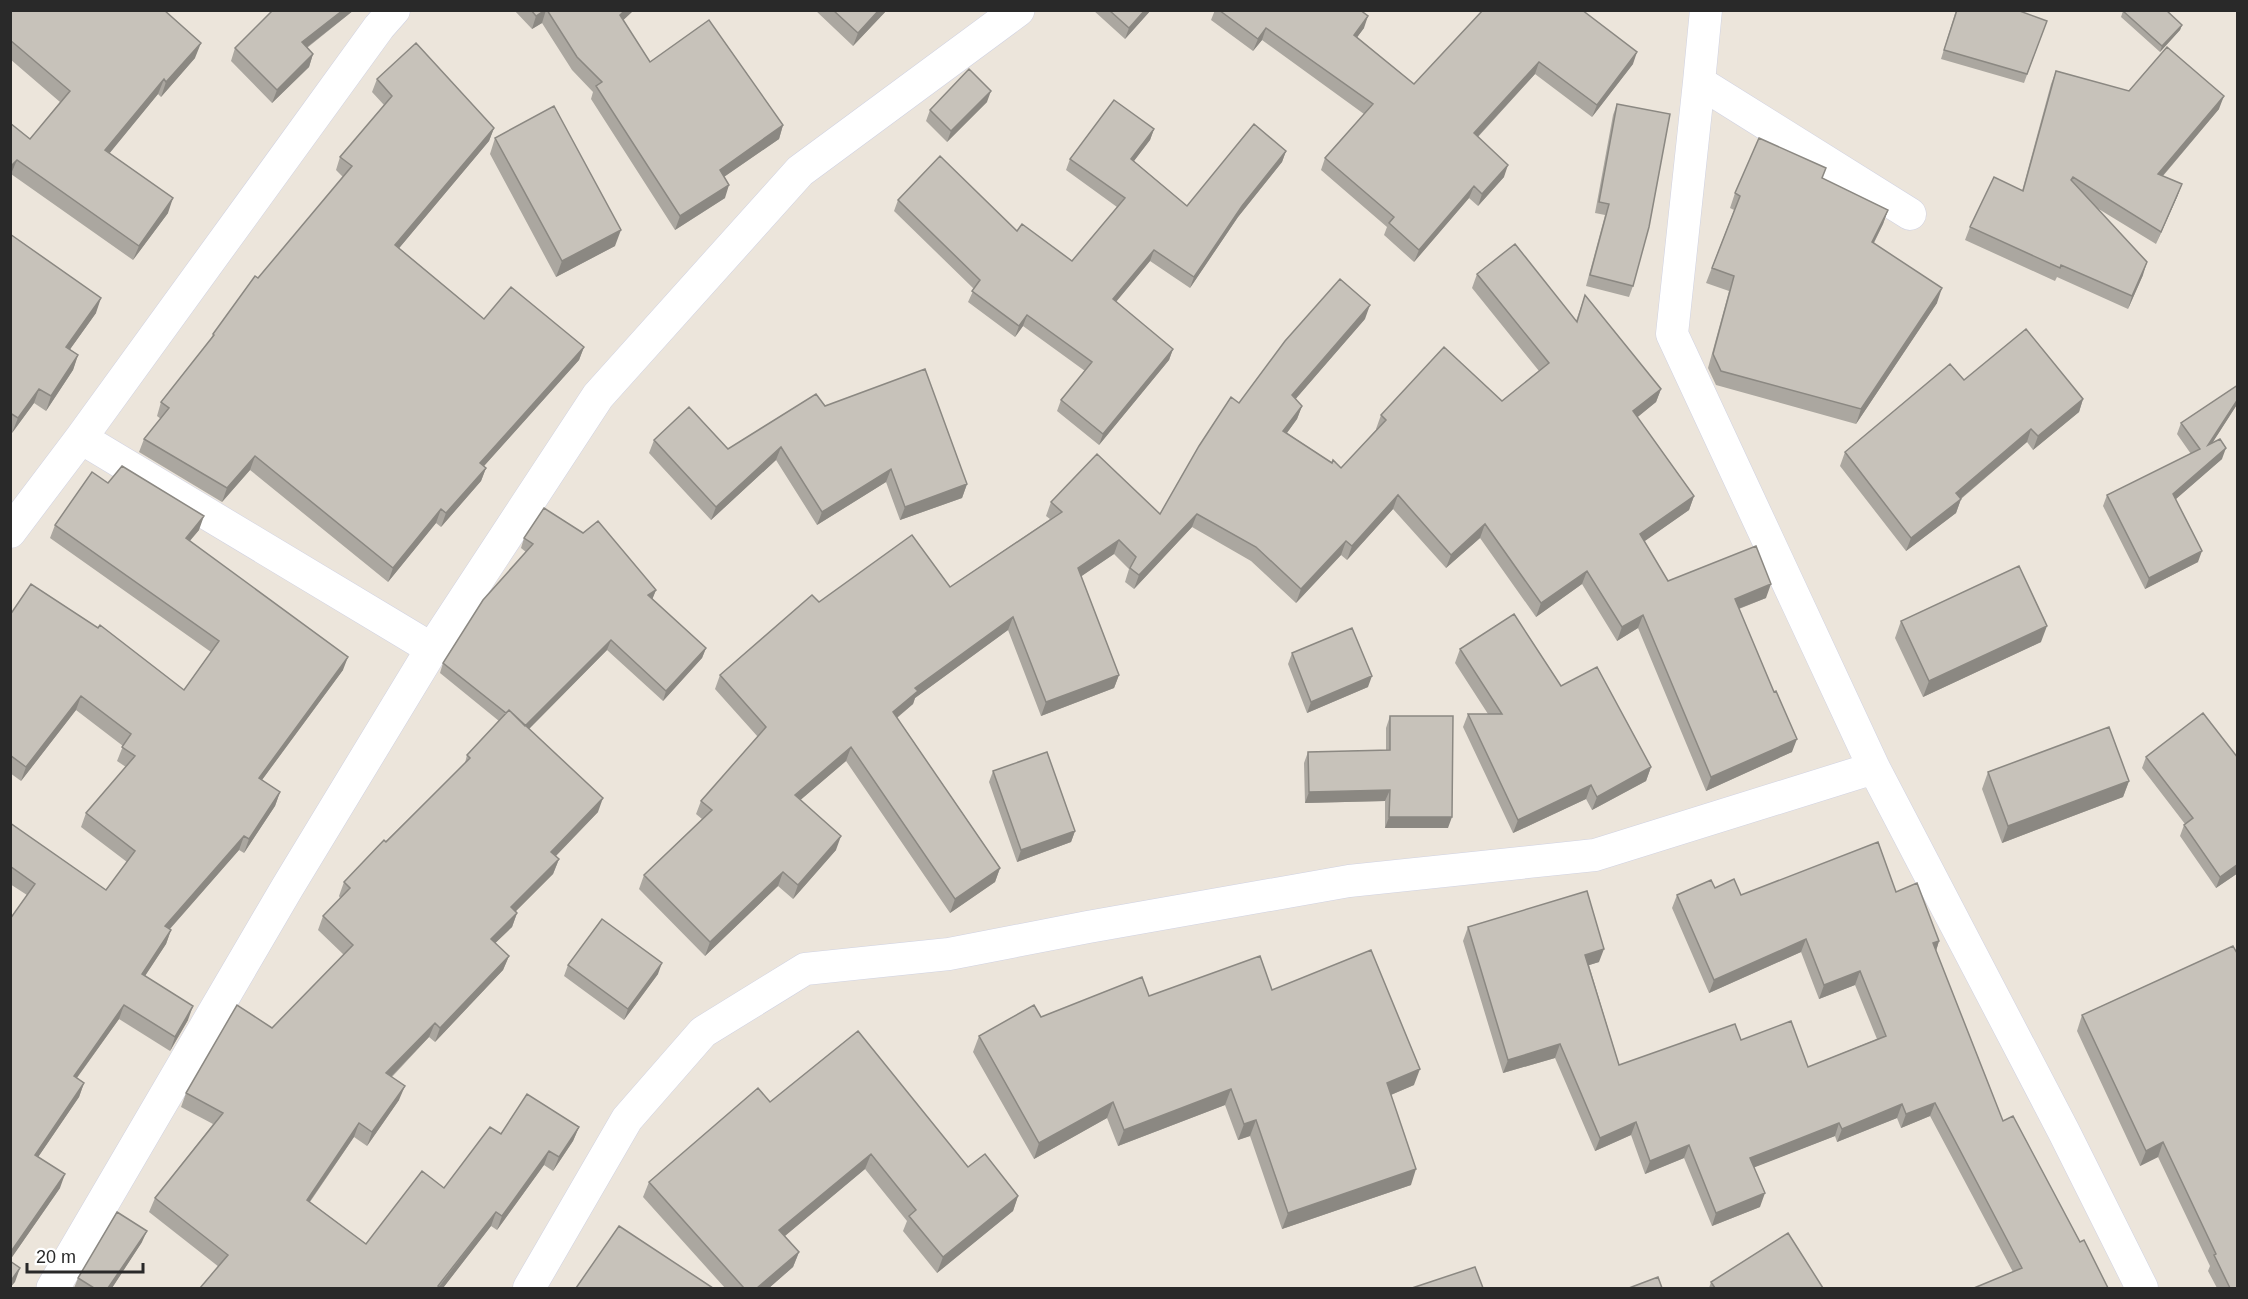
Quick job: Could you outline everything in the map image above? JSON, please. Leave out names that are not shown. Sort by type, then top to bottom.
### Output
[{"type":"street","points":[[10,532],[81,438],[379,27],[394,10]]},
{"type":"street","points":[[53,1288],[287,888],[432,649],[598,396],[800,171],[1017,10]]},
{"type":"street","points":[[1706,10],[1672,334],[1874,768],[2064,1132],[2142,1288]]},
{"type":"street","points":[[1699,82],[1910,214]]},
{"type":"street","points":[[81,438],[432,649]]},
{"type":"street","points":[[529,1288],[634,1110],[703,1032],[805,969],[949,954],[1348,881],[1594,855],[1874,768]]},
{"type":"building","points":[[10,10],[164,10],[201,43],[166,82],[164,79],[105,150],[173,198],[139,246],[17,160],[10,167],[10,123],[30,139],[70,91],[10,40]]},
{"type":"building","points":[[273,10],[343,10],[302,42],[313,54],[277,90],[235,48]]},
{"type":"building","points":[[531,10],[545,10],[536,16]]},
{"type":"building","points":[[547,10],[625,10],[620,15],[650,62],[709,20],[783,125],[720,170],[729,185],[680,216],[596,86],[602,82],[577,57]]},
{"type":"building","points":[[833,10],[879,10],[858,33]]},
{"type":"building","points":[[1109,10],[1145,10],[1129,28]]},
{"type":"building","points":[[1219,10],[1360,10],[1368,16],[1354,35],[1414,84],[1483,10],[1582,10],[1637,52],[1597,105],[1539,62],[1474,133],[1508,165],[1482,194],[1474,186],[1419,250],[1389,223],[1394,217],[1325,158],[1373,104],[1266,28],[1258,39]]},
{"type":"building","points":[[1957,10],[2017,10],[2047,21],[2027,74],[1944,50]]},
{"type":"building","points":[[2124,10],[2166,10],[2182,25],[2162,46]]},
{"type":"building","points":[[416,43],[494,128],[395,245],[484,319],[511,287],[584,347],[480,463],[486,468],[446,513],[441,509],[393,568],[255,456],[227,488],[144,439],[169,408],[161,402],[214,335],[255,276],[258,278],[352,166],[340,157],[392,96],[377,79]]},
{"type":"building","points":[[2167,47],[2224,96],[2158,174],[2182,184],[2161,232],[2073,177],[2071,180],[2147,262],[2132,296],[2061,265],[2060,268],[1970,227],[1994,177],[2023,191],[2056,71],[2129,91]]},
{"type":"building","points":[[969,69],[991,91],[951,131],[930,110]]},
{"type":"building","points":[[1114,100],[1154,129],[1131,159],[1187,206],[1254,124],[1286,151],[1242,206],[1194,277],[1154,250],[1113,299],[1173,349],[1103,434],[1061,400],[1092,362],[1027,315],[1019,326],[972,291],[980,280],[898,200],[940,156],[1017,231],[1022,224],[1072,261],[1125,198],[1070,159]]},
{"type":"building","points":[[1617,104],[1670,114],[1649,227],[1633,286],[1590,275],[1609,204],[1599,202]]},
{"type":"building","points":[[554,106],[621,230],[562,261],[495,138]]},
{"type":"building","points":[[1759,138],[1826,168],[1822,178],[1888,210],[1872,242],[1942,288],[1861,409],[1721,371],[1713,354],[1734,276],[1712,268],[1740,196],[1735,193]]},
{"type":"building","points":[[10,234],[101,298],[66,347],[78,355],[51,396],[39,389],[18,418],[10,413]]},
{"type":"building","points":[[1515,244],[1577,322],[1585,295],[1661,389],[1633,411],[1694,496],[1640,534],[1668,581],[1756,546],[1771,584],[1735,599],[1774,692],[1776,691],[1797,739],[1711,777],[1643,615],[1622,627],[1587,571],[1541,603],[1485,524],[1451,555],[1398,495],[1352,546],[1346,541],[1301,589],[1256,547],[1197,514],[1139,575],[1130,568],[1136,557],[1119,540],[1078,568],[1119,675],[1046,702],[1013,617],[915,688],[918,691],[893,712],[1000,868],[955,899],[851,747],[795,795],[841,836],[798,885],[783,872],[710,942],[644,875],[712,810],[701,801],[766,727],[720,675],[812,595],[819,602],[912,535],[950,587],[1062,512],[1051,502],[1097,454],[1160,514],[1199,446],[1231,397],[1239,403],[1285,341],[1340,279],[1370,305],[1292,395],[1302,406],[1283,431],[1332,463],[1333,460],[1341,468],[1386,420],[1381,415],[1444,347],[1502,401],[1549,363],[1477,274]]},
{"type":"building","points":[[2026,329],[2083,399],[2038,436],[2031,429],[1956,493],[1961,499],[1911,538],[1845,452],[1950,364],[1964,380]]},
{"type":"building","points":[[925,369],[967,484],[905,507],[891,469],[822,512],[781,447],[716,507],[654,440],[689,407],[728,449],[816,394],[825,406]]},
{"type":"building","points":[[2238,385],[2238,399],[2208,445],[2220,439],[2226,448],[2173,494],[2202,551],[2149,578],[2107,495],[2200,449],[2181,423]]},
{"type":"building","points":[[122,466],[204,516],[186,538],[348,657],[259,778],[280,792],[249,839],[244,836],[165,926],[171,930],[142,974],[193,1006],[175,1037],[124,1005],[74,1076],[84,1083],[35,1155],[65,1174],[10,1253],[10,919],[35,884],[10,866],[10,823],[106,890],[135,851],[86,813],[135,756],[122,747],[131,734],[81,696],[26,767],[10,755],[10,615],[31,584],[98,628],[100,625],[184,690],[219,641],[55,525],[92,472],[108,483]]},
{"type":"building","points":[[544,508],[583,533],[598,521],[656,590],[648,595],[706,648],[666,691],[611,640],[525,726],[509,710],[506,713],[443,663],[483,600],[533,544],[524,538]]},
{"type":"building","points":[[2019,566],[2047,626],[1929,681],[1901,621]]},
{"type":"building","points":[[1514,614],[1561,686],[1597,667],[1651,767],[1597,797],[1591,785],[1518,820],[1468,714],[1502,714],[1460,649]]},
{"type":"building","points":[[1352,628],[1372,676],[1311,702],[1292,653]]},
{"type":"building","points":[[509,710],[603,798],[551,852],[559,859],[511,907],[517,913],[491,939],[509,956],[440,1028],[435,1023],[386,1073],[405,1086],[372,1132],[359,1123],[307,1200],[366,1244],[422,1171],[444,1188],[490,1127],[501,1134],[527,1094],[579,1127],[559,1157],[549,1151],[502,1216],[496,1212],[438,1286],[442,1288],[200,1288],[228,1255],[155,1198],[223,1113],[186,1093],[237,1005],[272,1028],[353,945],[323,916],[350,888],[344,882],[384,840],[386,842],[470,758],[467,755]]},
{"type":"building","points":[[2203,713],[2238,758],[2238,864],[2220,877],[2184,825],[2193,818],[2146,757]]},
{"type":"building","points":[[1390,716],[1453,716],[1452,817],[1389,817],[1390,790],[1309,792],[1308,752],[1390,750]]},
{"type":"building","points":[[2109,727],[2129,781],[2008,826],[1988,772]]},
{"type":"building","points":[[1047,752],[1075,831],[1021,850],[993,771]]},
{"type":"building","points":[[1878,842],[1896,892],[1917,883],[1939,941],[1933,943],[2003,1121],[2013,1116],[2080,1242],[2084,1240],[2108,1288],[1974,1288],[2022,1268],[1935,1103],[1906,1114],[1902,1104],[1842,1129],[1839,1123],[1750,1158],[1765,1193],[1716,1213],[1689,1145],[1650,1161],[1636,1122],[1600,1138],[1560,1044],[1508,1060],[1468,927],[1587,891],[1604,949],[1585,955],[1619,1065],[1735,1024],[1741,1040],[1791,1021],[1808,1067],[1886,1036],[1860,971],[1824,985],[1806,939],[1714,980],[1677,895],[1711,880],[1715,888],[1734,879],[1741,895]]},
{"type":"building","points":[[602,919],[662,963],[628,1009],[568,965]]},
{"type":"building","points":[[2233,946],[2238,955],[2238,1288],[2230,1288],[2163,1142],[2146,1151],[2082,1015]]},
{"type":"building","points":[[1371,950],[1420,1069],[1387,1083],[1416,1169],[1288,1213],[1256,1120],[1244,1124],[1231,1089],[1124,1130],[1113,1102],[1039,1143],[979,1036],[1034,1005],[1041,1017],[1142,977],[1149,996],[1260,956],[1272,990]]},
{"type":"building","points":[[858,1031],[968,1167],[985,1154],[1018,1196],[943,1257],[909,1216],[916,1210],[871,1154],[779,1230],[799,1252],[757,1288],[744,1288],[649,1182],[758,1088],[770,1102]]},
{"type":"building","points":[[117,1212],[147,1231],[108,1288],[94,1288],[78,1278]]},
{"type":"building","points":[[619,1226],[713,1288],[576,1288]]},
{"type":"building","points":[[1788,1233],[1823,1288],[1715,1288],[1711,1282]]},
{"type":"building","points":[[10,1261],[20,1268],[10,1282]]},
{"type":"building","points":[[1475,1267],[1483,1288],[1412,1288]]},
{"type":"building","points":[[1658,1277],[1662,1288],[1629,1288]]}]
